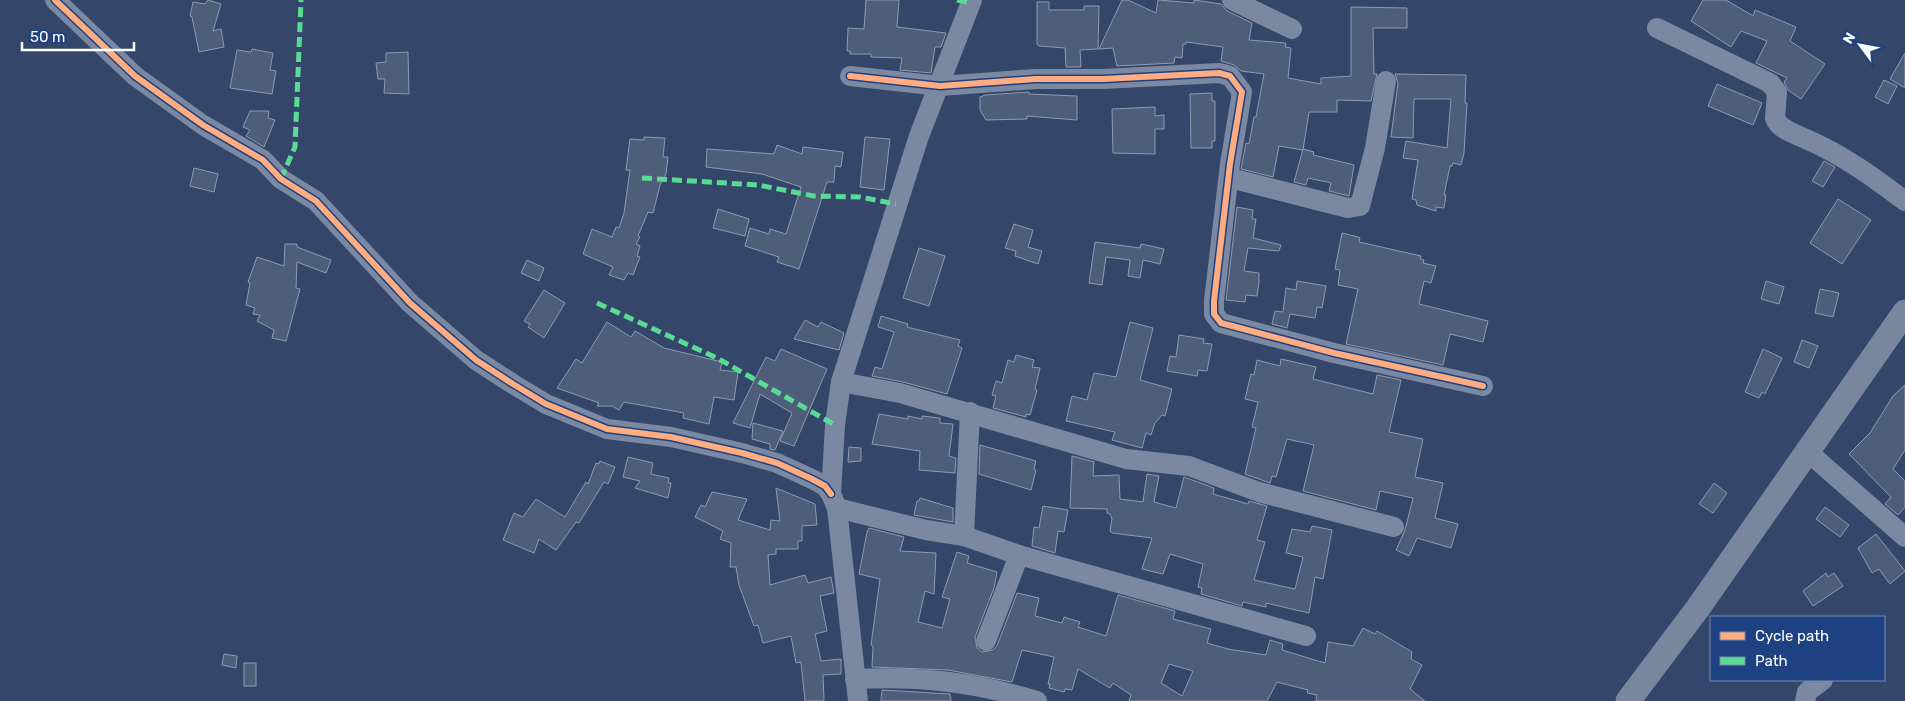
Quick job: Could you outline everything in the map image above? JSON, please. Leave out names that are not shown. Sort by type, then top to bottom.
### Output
[{"type":"main road","points":[[1634,698],[1905,312]]},
{"type":"street","points":[[55,0],[135,76],[203,124],[263,160],[281,179],[316,200],[410,303],[476,360],[546,404],[607,428],[671,437],[777,463],[812,478],[825,486],[834,501],[926,530],[964,536],[1019,555],[1306,636]]},
{"type":"street","points":[[858,701],[834,501],[835,425],[841,382],[886,246],[896,204],[919,136],[972,0]]},
{"type":"street","points":[[1232,0],[1292,29]]},
{"type":"street","points":[[1657,28],[1770,83],[1777,92],[1776,122],[1789,132],[1827,148],[1861,168],[1905,201]]},
{"type":"street","points":[[850,76],[940,86],[1035,79],[1103,79],[1219,73],[1230,76],[1242,92],[1230,164],[1230,178],[1214,301],[1214,314],[1221,323],[1334,353],[1484,386]]},
{"type":"street","points":[[1230,178],[1348,208],[1360,206],[1375,148],[1386,81]]},
{"type":"street","points":[[841,382],[888,390],[970,412],[1126,459],[1189,466],[1259,492],[1394,527]]},
{"type":"street","points":[[964,536],[970,412]]},
{"type":"street","points":[[1808,452],[1905,537]]},
{"type":"street","points":[[986,641],[1019,555]]},
{"type":"street","points":[[855,679],[903,676],[995,688],[1037,701]]},
{"type":"street","points":[[1789,701],[1806,696],[1822,681]]},
{"type":"building","points":[[208,0],[221,4],[213,31],[221,29],[224,47],[199,52],[192,17],[190,16],[193,2],[205,4]]},
{"type":"building","points":[[866,0],[899,0],[897,27],[946,33],[941,47],[935,47],[931,73],[900,70],[902,58],[871,57],[871,54],[850,54],[850,51],[847,51],[848,28],[864,29]]},
{"type":"building","points":[[1122,0],[1128,0],[1156,13],[1158,0],[1194,3],[1194,0],[1221,4],[1227,11],[1252,23],[1249,40],[1286,43],[1285,47],[1291,48],[1288,78],[1321,84],[1321,78],[1351,76],[1351,7],[1407,8],[1407,28],[1373,28],[1374,74],[1377,74],[1371,101],[1337,100],[1337,112],[1309,112],[1303,150],[1279,146],[1273,177],[1241,169],[1246,143],[1249,144],[1254,117],[1256,117],[1264,74],[1241,71],[1234,65],[1221,61],[1223,47],[1186,42],[1186,44],[1183,44],[1182,58],[1175,57],[1174,63],[1117,66],[1113,48],[1099,49]]},
{"type":"building","points":[[1703,0],[1726,0],[1753,16],[1755,10],[1796,27],[1790,41],[1825,64],[1801,99],[1788,90],[1784,82],[1787,78],[1756,63],[1767,41],[1741,31],[1731,47],[1691,21]]},
{"type":"building","points":[[1037,2],[1049,2],[1049,10],[1084,10],[1084,6],[1099,6],[1098,49],[1080,50],[1081,67],[1066,67],[1065,48],[1039,46],[1037,44]]},
{"type":"building","points":[[252,49],[273,53],[270,70],[276,71],[272,94],[230,88],[237,50],[251,52]]},
{"type":"building","points":[[408,52],[409,94],[384,93],[385,79],[378,79],[376,63],[386,62],[386,53]]},
{"type":"building","points":[[1905,53],[1905,88],[1890,79]]},
{"type":"building","points":[[1395,74],[1466,75],[1465,103],[1467,103],[1464,153],[1461,165],[1453,163],[1450,166],[1444,195],[1446,195],[1444,208],[1436,207],[1436,211],[1417,205],[1416,200],[1412,199],[1418,160],[1403,158],[1406,141],[1447,148],[1451,99],[1414,99],[1413,138],[1391,137],[1398,83]]},
{"type":"building","points":[[1884,80],[1897,86],[1888,104],[1875,97]]},
{"type":"building","points":[[1717,84],[1762,103],[1753,125],[1708,106]]},
{"type":"building","points":[[1029,92],[1029,94],[1077,96],[1077,120],[1027,116],[1027,119],[986,120],[980,110],[980,97],[985,95]]},
{"type":"building","points":[[1212,93],[1212,101],[1215,101],[1215,141],[1212,141],[1212,148],[1191,148],[1190,94]]},
{"type":"building","points":[[1155,107],[1155,116],[1164,115],[1164,129],[1155,129],[1155,154],[1113,153],[1112,109]]},
{"type":"building","points":[[250,111],[269,111],[268,118],[275,120],[264,147],[246,136],[250,130],[243,127]]},
{"type":"building","points":[[644,137],[665,138],[663,157],[668,157],[666,174],[660,185],[653,213],[648,212],[638,236],[640,237],[636,244],[640,246],[637,256],[640,257],[633,275],[628,273],[624,280],[609,275],[613,267],[583,254],[592,229],[612,237],[616,227],[619,228],[624,213],[630,170],[626,170],[630,139],[644,140]]},
{"type":"building","points":[[865,137],[890,139],[884,190],[860,187]]},
{"type":"building","points":[[777,145],[802,154],[803,147],[843,152],[841,167],[835,166],[834,182],[827,182],[799,269],[777,262],[779,257],[745,246],[750,228],[769,234],[770,229],[786,234],[801,187],[762,174],[706,167],[707,149],[774,154]]},
{"type":"building","points":[[1303,149],[1314,152],[1313,155],[1354,165],[1349,196],[1329,191],[1331,183],[1308,178],[1306,185],[1294,182]]},
{"type":"building","points":[[1824,161],[1835,167],[1823,187],[1812,181]]},
{"type":"building","points":[[194,168],[218,174],[214,192],[190,186]]},
{"type":"building","points":[[1838,199],[1871,220],[1842,264],[1810,243]]},
{"type":"building","points":[[1237,207],[1253,210],[1252,219],[1256,219],[1253,238],[1281,245],[1279,251],[1248,248],[1244,271],[1259,273],[1259,282],[1257,296],[1246,295],[1245,302],[1226,300]]},
{"type":"building","points":[[718,209],[749,219],[745,236],[713,228]]},
{"type":"building","points":[[1014,224],[1033,230],[1028,247],[1042,251],[1038,264],[1015,256],[1016,251],[1005,248]]},
{"type":"building","points":[[1342,233],[1360,238],[1359,242],[1421,256],[1420,259],[1424,260],[1423,263],[1436,266],[1431,283],[1424,281],[1419,304],[1488,321],[1483,342],[1450,334],[1443,365],[1346,344],[1358,289],[1338,285],[1340,270],[1335,269]]},
{"type":"building","points":[[1095,242],[1140,248],[1141,244],[1164,249],[1160,264],[1143,260],[1140,278],[1128,276],[1130,260],[1106,257],[1102,285],[1089,283]]},
{"type":"building","points":[[285,244],[297,244],[297,247],[331,260],[326,273],[297,262],[296,288],[300,289],[286,341],[272,338],[274,330],[257,321],[260,315],[253,314],[255,308],[246,305],[250,283],[248,282],[257,257],[284,266]]},
{"type":"building","points":[[919,248],[945,256],[929,306],[903,298]]},
{"type":"building","points":[[527,260],[544,268],[539,281],[521,273]]},
{"type":"building","points":[[1297,281],[1326,286],[1322,308],[1317,307],[1315,318],[1290,314],[1287,328],[1272,324],[1275,311],[1283,312],[1286,288],[1296,290]]},
{"type":"building","points":[[1766,281],[1784,287],[1779,304],[1761,299]]},
{"type":"building","points":[[1820,289],[1839,293],[1833,317],[1815,313]]},
{"type":"building","points":[[544,290],[565,303],[544,338],[528,327],[530,324],[524,321]]},
{"type":"building","points":[[881,316],[908,324],[907,327],[960,340],[958,346],[962,348],[947,394],[872,376],[875,367],[882,369],[894,332],[878,327]]},
{"type":"building","points":[[805,320],[818,327],[821,322],[844,333],[839,350],[794,339]]},
{"type":"building","points":[[607,322],[631,337],[635,331],[664,348],[722,362],[720,370],[738,372],[734,400],[714,397],[709,424],[683,418],[684,413],[624,402],[619,410],[612,406],[597,406],[599,403],[557,388],[576,359],[582,363]]},
{"type":"building","points":[[1130,322],[1153,328],[1140,380],[1172,389],[1165,416],[1162,415],[1155,423],[1151,435],[1146,433],[1142,448],[1112,440],[1115,432],[1066,421],[1072,396],[1087,400],[1094,373],[1116,377]]},
{"type":"building","points":[[1179,335],[1204,339],[1203,343],[1212,344],[1207,371],[1198,370],[1197,376],[1167,371],[1170,356],[1176,357]]},
{"type":"building","points":[[1802,340],[1818,346],[1809,368],[1794,362]]},
{"type":"building","points":[[781,349],[827,369],[794,446],[780,441],[792,413],[760,394],[750,428],[733,423],[766,357],[775,361]]},
{"type":"building","points":[[1763,349],[1782,358],[1765,394],[1762,392],[1759,398],[1745,392]]},
{"type":"building","points":[[1016,355],[1034,360],[1032,367],[1040,368],[1035,389],[1037,390],[1030,415],[1026,414],[1026,417],[993,408],[996,396],[992,395],[996,381],[1002,383],[1008,360],[1014,362]]},
{"type":"building","points":[[1281,359],[1316,367],[1313,379],[1373,394],[1377,375],[1401,380],[1389,432],[1423,439],[1415,477],[1443,483],[1435,518],[1458,524],[1451,548],[1417,538],[1409,556],[1396,550],[1405,530],[1413,498],[1380,491],[1376,510],[1303,491],[1314,445],[1287,439],[1276,477],[1272,476],[1270,483],[1245,474],[1256,428],[1252,427],[1258,402],[1245,399],[1251,374],[1254,375],[1257,360],[1280,366]]},
{"type":"building","points":[[1905,385],[1905,450],[1893,469],[1905,481],[1905,507],[1898,515],[1885,504],[1891,497],[1849,454],[1870,433],[1893,396]]},
{"type":"building","points":[[879,414],[908,419],[908,416],[922,419],[922,416],[940,418],[940,423],[953,424],[949,456],[956,458],[955,473],[919,470],[920,451],[872,444]]},
{"type":"building","points":[[753,423],[783,431],[775,450],[770,449],[770,444],[752,439]]},
{"type":"building","points":[[980,445],[1036,461],[1034,469],[1036,470],[1031,490],[979,474]]},
{"type":"building","points":[[849,447],[861,448],[861,461],[848,462]]},
{"type":"building","points":[[1072,456],[1094,462],[1093,476],[1119,475],[1120,499],[1143,502],[1147,474],[1159,476],[1154,502],[1176,508],[1184,477],[1214,488],[1213,494],[1248,504],[1249,501],[1267,506],[1257,540],[1265,542],[1254,580],[1295,589],[1303,557],[1286,553],[1292,529],[1310,532],[1312,526],[1332,530],[1323,579],[1315,577],[1309,613],[1266,603],[1266,607],[1243,602],[1242,606],[1201,594],[1202,588],[1198,587],[1203,564],[1170,554],[1163,574],[1142,569],[1152,538],[1112,533],[1110,531],[1112,519],[1110,514],[1107,513],[1107,509],[1070,508]]},
{"type":"building","points":[[628,457],[653,463],[651,474],[669,478],[668,483],[671,483],[668,498],[635,488],[640,481],[623,477]]},
{"type":"building","points":[[600,461],[615,467],[608,484],[604,482],[579,523],[576,522],[556,550],[539,539],[534,553],[503,540],[514,513],[523,517],[536,499],[565,517],[586,482],[588,484],[596,463],[599,464]]},
{"type":"building","points":[[1714,483],[1727,493],[1713,513],[1699,504]]},
{"type":"building","points":[[776,488],[815,504],[817,525],[802,526],[802,541],[798,541],[798,549],[776,549],[776,554],[768,555],[770,585],[805,575],[808,583],[831,577],[834,593],[820,596],[827,631],[815,634],[821,661],[841,659],[841,674],[823,675],[824,701],[805,701],[801,662],[796,663],[791,636],[763,643],[758,625],[754,626],[739,585],[736,567],[730,567],[731,543],[720,539],[723,531],[695,517],[701,505],[705,507],[712,492],[747,499],[738,520],[770,530],[771,520],[780,521]]},
{"type":"building","points":[[920,498],[953,508],[953,522],[914,515],[917,501]]},
{"type":"building","points":[[1043,506],[1068,510],[1064,532],[1058,531],[1055,553],[1032,546],[1034,527],[1039,528]]},
{"type":"building","points":[[1825,507],[1849,525],[1840,537],[1816,519]]},
{"type":"building","points":[[869,528],[904,537],[900,551],[936,553],[934,594],[925,591],[918,622],[942,628],[950,599],[942,597],[957,552],[969,556],[967,563],[997,572],[994,588],[975,637],[977,648],[982,652],[993,650],[997,646],[1017,593],[1039,598],[1035,616],[1062,623],[1064,617],[1080,622],[1078,627],[1106,636],[1118,595],[1175,611],[1173,619],[1211,629],[1207,643],[1228,649],[1266,655],[1270,640],[1283,644],[1282,650],[1325,663],[1328,642],[1353,646],[1363,628],[1375,634],[1377,631],[1412,652],[1411,659],[1422,665],[1410,689],[1425,701],[1316,701],[1317,695],[1307,693],[1308,690],[1277,682],[1267,701],[1129,701],[1131,695],[1113,683],[1110,688],[1078,669],[1072,690],[1065,689],[1064,692],[1049,688],[1050,684],[1048,684],[1054,657],[1022,650],[1012,682],[948,670],[872,667],[873,646],[871,645],[880,579],[859,574]],"holes":[[[1169,664],[1193,671],[1182,696],[1161,683]]]},
{"type":"building","points":[[1876,534],[1905,571],[1890,584],[1879,569],[1872,573],[1858,548]]},
{"type":"building","points":[[1826,573],[1828,577],[1834,573],[1843,586],[1813,606],[1803,591]]},
{"type":"building","points":[[224,654],[237,656],[236,668],[222,665]]},
{"type":"building","points":[[244,663],[256,663],[256,686],[244,686]]},
{"type":"building","points":[[882,690],[950,694],[951,701],[881,701]]},
{"type":"marked path","points":[[281,179],[295,147],[301,0]]},
{"type":"marked path","points":[[957,0],[971,3]]},
{"type":"marked path","points":[[642,178],[758,185],[814,196],[860,197],[896,204]]},
{"type":"marked path","points":[[597,303],[717,358],[835,425]]},
{"type":"cycle path","points":[[55,0],[135,76],[203,125],[263,160],[281,179],[316,201],[410,303],[476,360],[513,384],[546,404],[607,429],[671,437],[777,463],[825,486],[831,494]]},
{"type":"cycle path","points":[[850,76],[940,86],[1035,79],[1103,79],[1219,73],[1230,76],[1242,92],[1230,164],[1214,301],[1214,314],[1221,323],[1334,353],[1483,386]]}]
